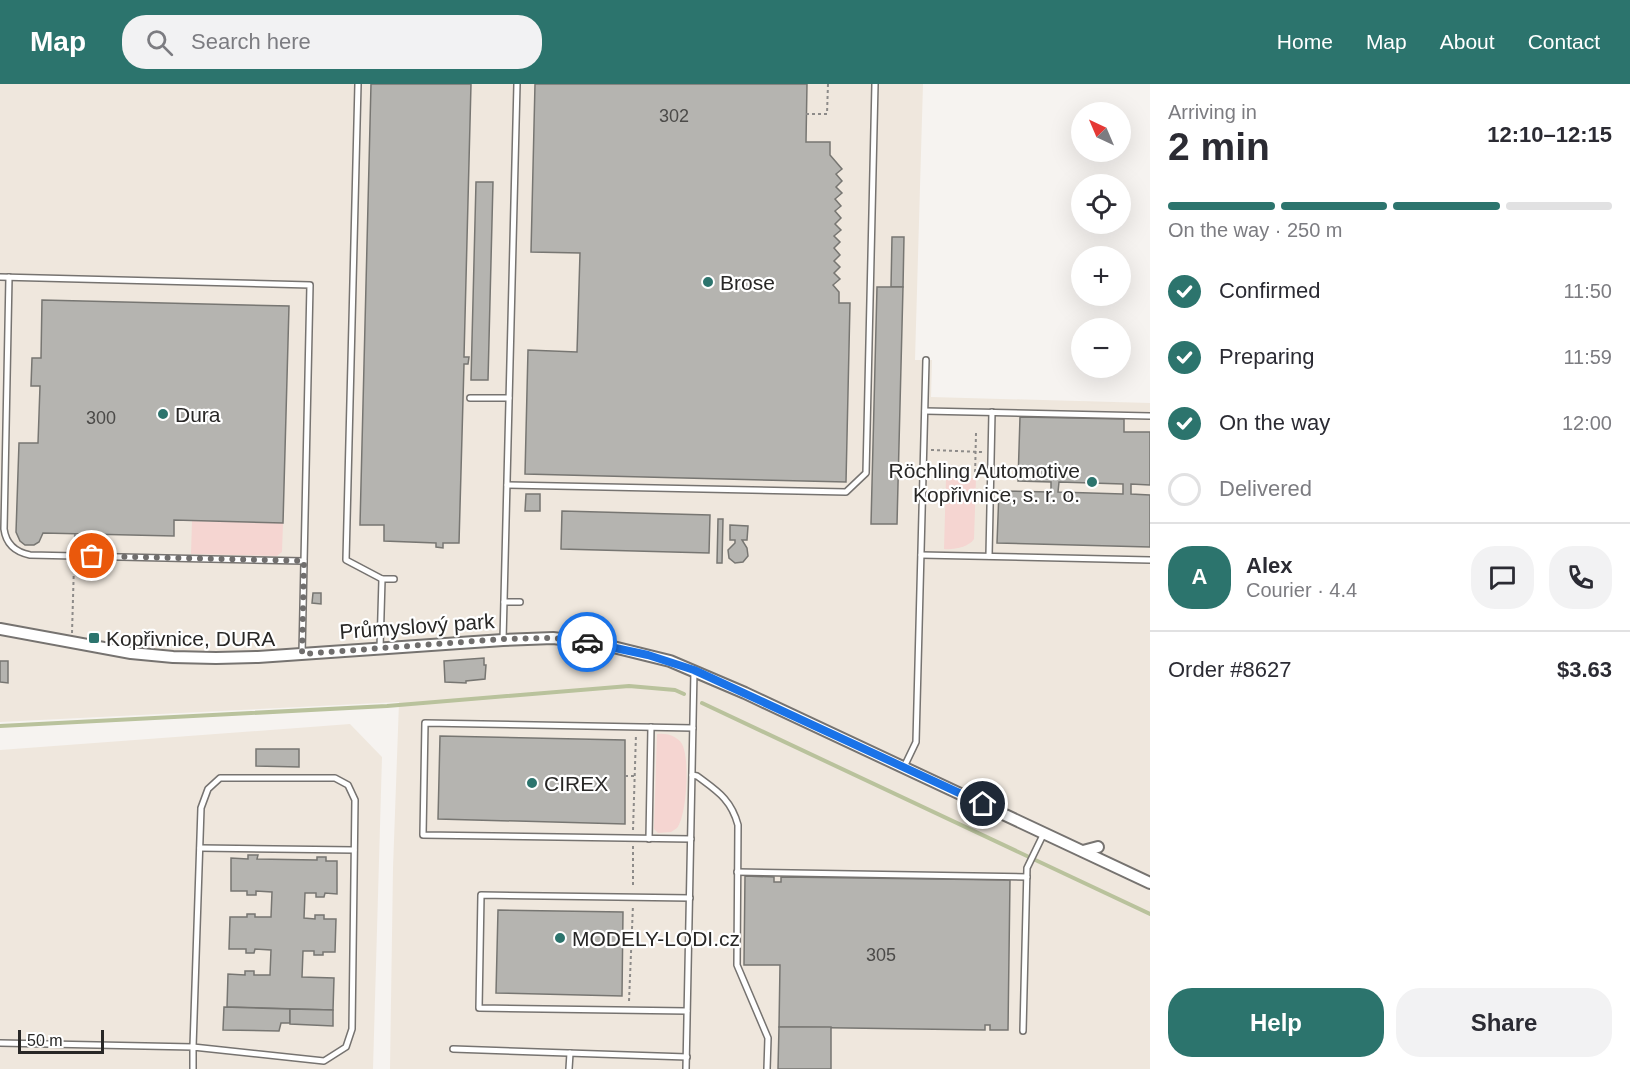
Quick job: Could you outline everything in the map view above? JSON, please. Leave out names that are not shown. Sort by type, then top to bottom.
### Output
[{"type":"street","name":"Průmyslový park","points":[[0,629],[100,648],[173,657],[216,658],[302,654],[503,639],[553,638],[577,640],[648,655],[694,670],[1150,883]]},
{"type":"street","points":[[1083,851],[1098,847]]},
{"type":"lane","points":[[358,84],[346,560],[382,579],[394,579]]},
{"type":"lane","points":[[503,639],[517,84]]},
{"type":"lane","points":[[507,485],[846,492],[866,472],[875,84]]},
{"type":"lane","points":[[0,277],[310,285],[302,654]]},
{"type":"lane","points":[[9,277],[5,537],[11,546],[23,554],[304,561]]},
{"type":"lane","points":[[904,767],[916,742],[926,360]]},
{"type":"lane","points":[[470,398],[509,398]]},
{"type":"lane","points":[[924,411],[1150,416]]},
{"type":"lane","points":[[989,556],[992,412]]},
{"type":"lane","points":[[921,555],[1150,560]]},
{"type":"lane","points":[[380,648],[382,579]]},
{"type":"lane","points":[[504,602],[520,602]]},
{"type":"lane","points":[[686,1069],[694,670]]},
{"type":"lane","points":[[691,839],[423,835],[425,723],[693,728]]},
{"type":"lane","points":[[649,838],[651,727]]},
{"type":"lane","points":[[692,775],[698,776],[722,795],[734,811],[738,825],[737,965],[768,1038],[767,1069]]},
{"type":"lane","points":[[0,1043],[193,1047],[324,1061],[346,1047],[352,1029],[355,800],[348,785],[335,778],[220,778],[208,789],[201,808],[193,1047],[193,1069]]},
{"type":"lane","points":[[1023,1031],[1027,876],[1029,863],[1044,832]]},
{"type":"lane","points":[[200,848],[354,850]]},
{"type":"lane","points":[[737,872],[1027,876]]},
{"type":"lane","points":[[687,1011],[479,1008],[481,896],[690,898]]},
{"type":"lane","points":[[453,1049],[687,1057]]},
{"type":"lane","points":[[569,1069],[570,1053]]},
{"type":"path","points":[[806,114],[827,114],[828,84]]},
{"type":"path","points":[[975,478],[976,433]]},
{"type":"path","points":[[931,450],[991,452]]},
{"type":"path","points":[[72,636],[75,534]]},
{"type":"path","points":[[633,830],[636,734]]},
{"type":"path","points":[[625,776],[634,776]]},
{"type":"path","points":[[633,845],[633,891]]},
{"type":"path","points":[[629,1010],[633,903]]},
{"type":"shaded area","points":[[0,84],[923,84],[915,360],[932,360],[931,397],[1150,403],[1150,1069],[390,1069],[393,868],[399,702],[0,722]]},
{"type":"shaded area","points":[[946,478],[976,478],[974,539],[965,546],[952,549],[944,549]]},
{"type":"shaded area","points":[[192,521],[283,523],[282,552],[277,556],[191,554]]},
{"type":"shaded area","points":[[350,724],[382,757],[373,1069],[0,1069],[0,750]]},
{"type":"shaded area","points":[[657,734],[671,735],[682,744],[687,773],[683,811],[677,828],[671,832],[658,833],[654,829]]},
{"type":"building","points":[[371,84],[471,84],[464,357],[469,357],[468,364],[464,364],[459,543],[443,543],[443,548],[436,547],[436,543],[384,541],[384,525],[360,525]]},
{"type":"building","name":"Brose","points":[[535,84],[807,84],[806,142],[830,142],[830,155],[842,169],[836,174],[842,181],[836,187],[842,193],[835,199],[841,206],[835,211],[841,218],[835,224],[841,230],[834,236],[840,242],[834,248],[840,255],[834,261],[840,267],[834,273],[840,279],[833,285],[839,292],[839,303],[850,303],[846,482],[525,474],[528,350],[577,352],[580,253],[531,252]]},
{"type":"building","points":[[476,182],[493,182],[488,380],[471,380]]},
{"type":"building","points":[[892,237],[904,237],[903,287],[891,287]]},
{"type":"building","points":[[877,287],[903,287],[897,524],[871,524]]},
{"type":"building","name":"Dura","points":[[42,300],[289,306],[283,523],[174,520],[174,536],[43,533],[39,542],[34,545],[25,545],[20,541],[16,532],[19,443],[38,443],[40,386],[31,386],[32,358],[41,358]]},
{"type":"building","name":"Röchling Automotive Kopřivnice, s. r. o.","points":[[1020,417],[1124,419],[1124,432],[1150,432],[1150,485],[1131,484],[1131,494],[1150,495],[1150,547],[997,543],[999,491],[1051,492],[1051,482],[1018,481]],"holes":[[[1059,482],[1123,484],[1123,494],[1058,492]]]},
{"type":"building","points":[[526,494],[540,494],[540,511],[525,511]]},
{"type":"building","points":[[562,511],[710,515],[709,553],[561,549]]},
{"type":"building","points":[[718,519],[723,519],[722,563],[717,563]]},
{"type":"building","points":[[730,525],[748,526],[747,540],[742,540],[747,548],[748,556],[743,562],[735,563],[729,558],[728,550],[735,543],[735,540],[730,540]]},
{"type":"building","points":[[313,593],[321,593],[321,604],[312,603]]},
{"type":"building","points":[[484,658],[485,679],[466,681],[466,683],[445,682],[444,661]]},
{"type":"building","points":[[0,661],[8,661],[8,683],[0,682]]},
{"type":"building","name":"CIREX","points":[[440,736],[625,740],[625,824],[438,819]]},
{"type":"building","points":[[256,749],[299,749],[299,767],[256,766]]},
{"type":"building","points":[[248,855],[258,855],[257,859],[317,860],[317,857],[326,857],[326,861],[337,861],[337,894],[325,893],[324,897],[316,897],[316,893],[305,893],[304,918],[315,919],[315,915],[324,915],[324,919],[336,919],[335,952],[314,955],[314,951],[303,951],[302,977],[334,978],[333,1010],[227,1007],[228,974],[245,975],[245,971],[254,971],[254,975],[270,975],[271,950],[255,949],[254,953],[246,953],[246,949],[229,949],[230,917],[247,917],[247,914],[255,914],[255,917],[271,917],[272,892],[256,891],[256,895],[247,895],[247,891],[231,891],[231,858],[248,859]]},
{"type":"building","points":[[745,876],[774,877],[774,882],[781,882],[781,877],[1010,880],[1008,1030],[990,1030],[990,1025],[985,1025],[985,1030],[779,1027],[780,965],[744,965]]},
{"type":"building","name":"MODELY-LODI.cz","points":[[498,910],[623,912],[622,996],[496,993]]},
{"type":"building","points":[[224,1007],[290,1009],[290,1023],[281,1023],[279,1031],[223,1030]]},
{"type":"building","points":[[290,1009],[333,1010],[333,1026],[290,1024]]},
{"type":"building","points":[[779,1027],[831,1027],[831,1069],[778,1069]]},
{"type":"waterway","points":[[0,726],[387,706],[629,686],[675,690],[684,694]]},
{"type":"waterway","points":[[702,703],[1150,914]]},
{"type":"way so far","points":[[92,556],[304,561],[302,654],[503,639],[553,638],[587,642]]},
{"type":"place","name":"Brose","points":[[708,282]]},
{"type":"place","name":"Dura","points":[[163,414]]},
{"type":"place","name":"Röchling Automotive Kopřivnice, s. r. o.","points":[[1092,482]]},
{"type":"place","name":"Kopřivnice, DURA","points":[[94,638]]},
{"type":"place","name":"CIREX","points":[[532,783]]},
{"type":"place","name":"MODELY-LODI.cz","points":[[560,938]]},
{"type":"route","points":[[587,642],[648,655],[694,670],[983,804]]}]
